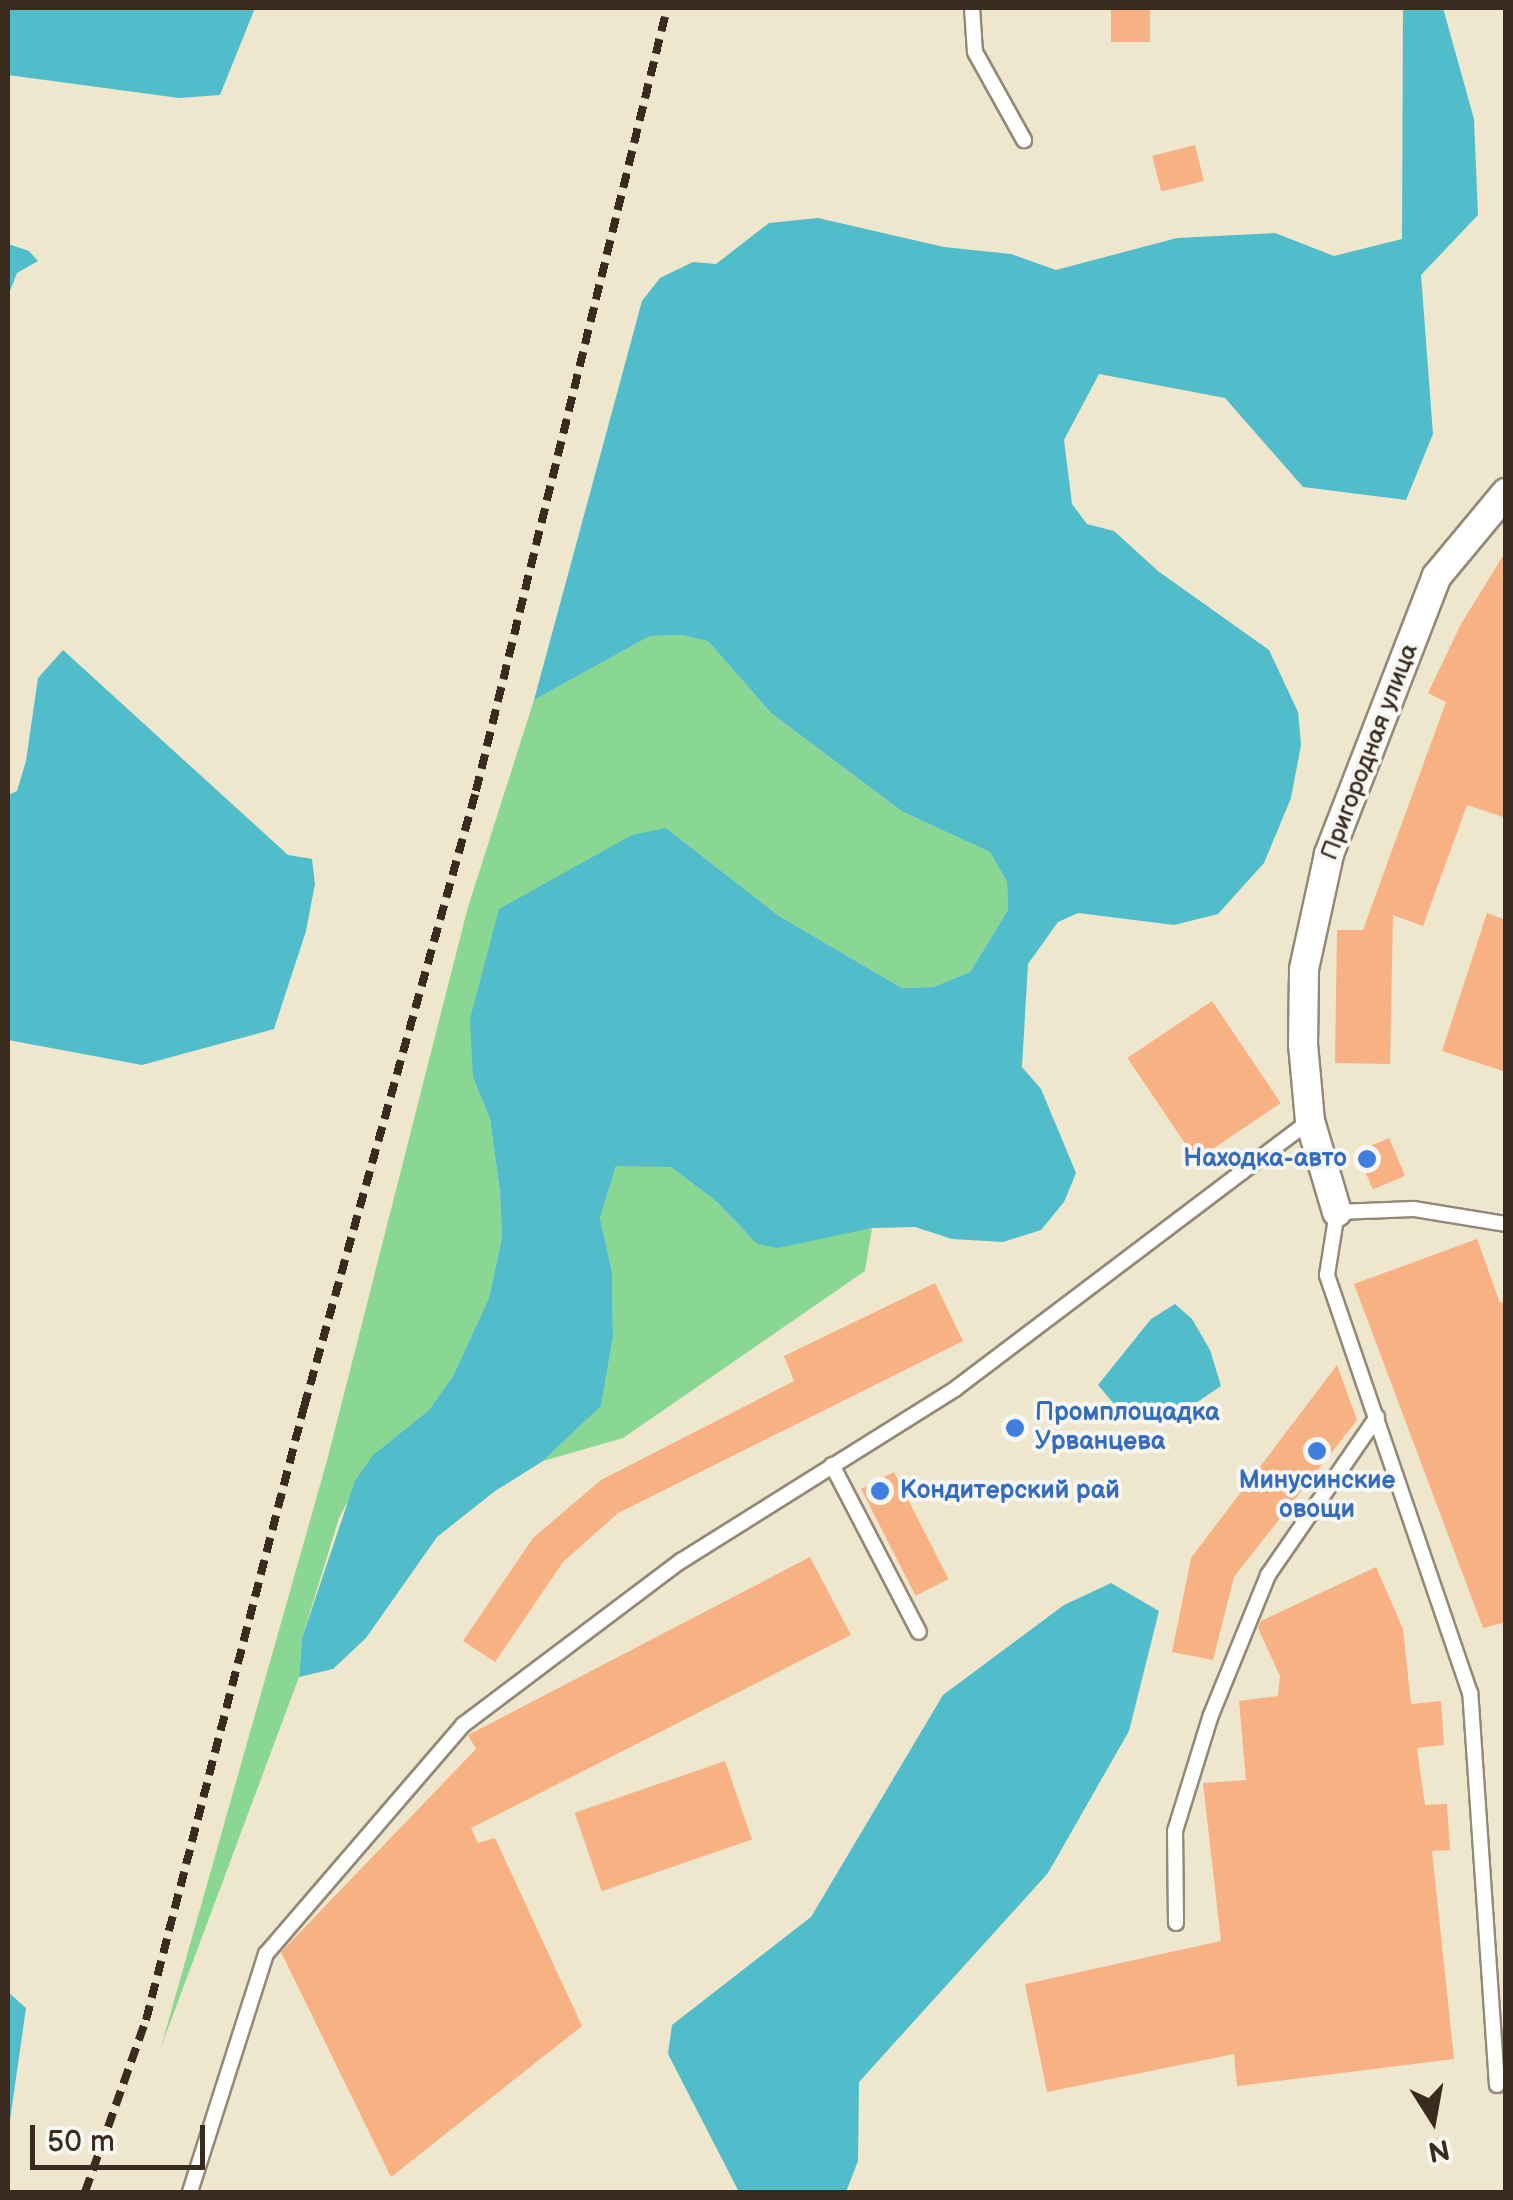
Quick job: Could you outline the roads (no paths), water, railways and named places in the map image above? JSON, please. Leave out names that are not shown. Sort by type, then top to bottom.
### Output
[{"type":"street","name":"Пригородная улица","points":[[1337,1212],[1310,1121],[1303,1044],[1304,969],[1329,854],[1438,576],[1506,493]]},
{"type":"lane","points":[[972,8],[975,52],[1024,140]]},
{"type":"lane","points":[[190,2192],[266,1954],[463,1726],[681,1560],[956,1389],[1310,1121]]},
{"type":"lane","points":[[1497,2085],[1470,1693],[1327,1274],[1337,1212],[1414,1209],[1506,1224]]},
{"type":"lane","points":[[1176,1923],[1175,1831],[1211,1715],[1268,1576],[1376,1418]]},
{"type":"lane","points":[[832,1465],[919,1632]]},
{"type":"water","points":[[8,8],[255,8],[220,95],[179,98],[8,75]]},
{"type":"water","points":[[1403,8],[1443,8],[1474,119],[1478,215],[1421,275],[1433,434],[1406,500],[1303,487],[1225,398],[1099,374],[1064,440],[1072,504],[1087,524],[1114,531],[1158,571],[1269,650],[1298,712],[1301,745],[1291,798],[1264,863],[1218,914],[1174,925],[1078,913],[1058,922],[1028,964],[1022,1067],[1041,1089],[1076,1173],[1064,1202],[1041,1230],[1003,1242],[952,1239],[915,1227],[872,1228],[778,1248],[757,1244],[717,1202],[671,1167],[616,1166],[600,1218],[612,1272],[613,1337],[601,1406],[543,1461],[495,1491],[437,1537],[366,1638],[333,1669],[299,1677],[302,1638],[355,1481],[373,1455],[429,1410],[453,1376],[489,1298],[502,1238],[500,1192],[490,1119],[473,1077],[470,1019],[499,909],[632,835],[666,828],[779,916],[902,988],[933,987],[970,972],[1008,910],[1007,882],[990,852],[903,812],[771,713],[708,641],[681,635],[650,636],[534,700],[642,301],[660,278],[693,262],[716,264],[769,223],[818,218],[944,247],[1011,254],[1056,270],[1177,238],[1275,233],[1334,256],[1402,239]]},
{"type":"water","points":[[8,244],[29,251],[38,261],[17,273],[8,296]]},
{"type":"water","points":[[63,650],[288,855],[312,859],[315,884],[306,931],[274,1029],[142,1065],[8,1040],[8,795],[17,791],[26,761],[38,678]]},
{"type":"water","points":[[1175,1304],[1192,1319],[1210,1350],[1221,1386],[1187,1409],[1153,1424],[1121,1412],[1098,1385],[1151,1319]]},
{"type":"water","points":[[1111,1583],[1159,1611],[1129,1731],[1048,1873],[859,2082],[858,2161],[846,2192],[739,2192],[668,2054],[672,2025],[811,1917],[943,1695],[1064,1605]]},
{"type":"water","points":[[8,1992],[26,2008],[8,2134]]},
{"type":"railway","points":[[85,2192],[146,2020],[304,1407],[476,791],[667,8]]},
{"type":"place","name":"Находка-авто","points":[[1367,1159]]},
{"type":"place","name":"Промплощадка Урванцева","points":[[1015,1428]]},
{"type":"place","name":"Минусинские овощи","points":[[1317,1451]]},
{"type":"place","name":"Кондитерский рай","points":[[880,1491]]}]
